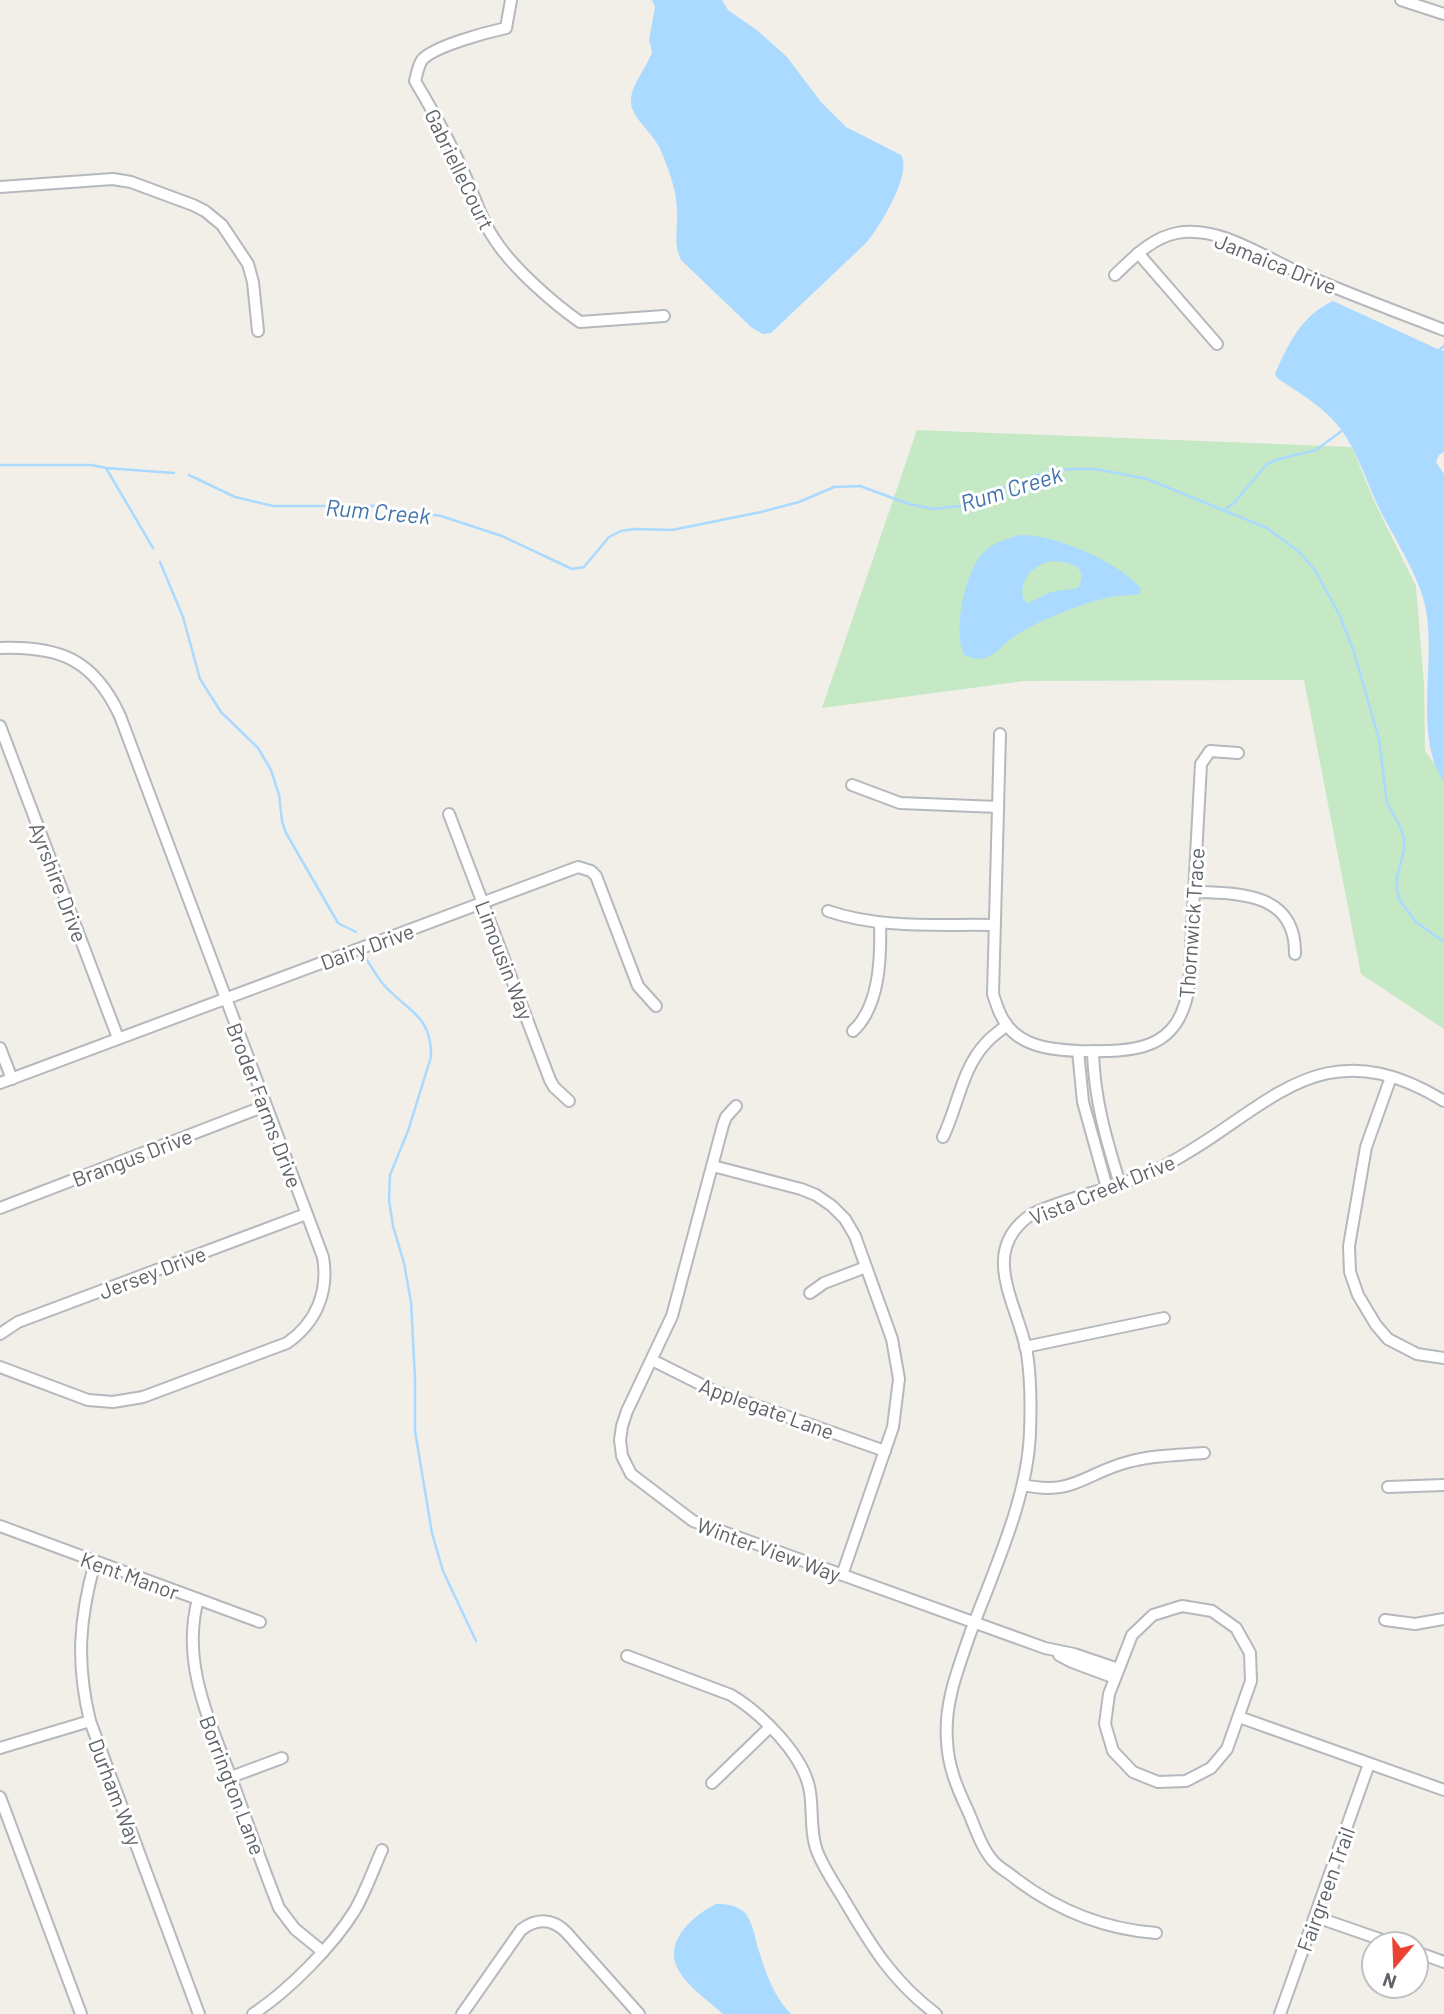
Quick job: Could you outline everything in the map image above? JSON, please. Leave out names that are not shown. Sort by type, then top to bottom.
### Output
[{"type":"street","name":"GabrielleCourt","points":[[511,0],[506,28],[429,55],[420,62],[415,81],[434,111],[480,215],[496,242],[562,309],[580,322],[664,316]]},
{"type":"street","points":[[1401,0],[1444,14]]},
{"type":"street","points":[[0,187],[113,179],[199,207],[222,225],[248,264],[253,282],[258,331]]},
{"type":"street","name":"Jamaica Drive","points":[[1115,275],[1138,253],[1158,239],[1176,233],[1212,235],[1444,330]]},
{"type":"street","points":[[1138,253],[1217,344]]},
{"type":"street","name":"Broder Farms Drive","points":[[0,648],[28,647],[62,655],[89,670],[109,693],[120,716],[323,1256],[325,1282],[316,1312],[308,1324],[286,1343],[128,1401],[88,1400],[0,1367]]},
{"type":"street","name":"Ayrshire Drive","points":[[0,726],[118,1038]]},
{"type":"street","points":[[943,1137],[963,1082],[977,1055],[986,1043],[1007,1025],[998,1009],[992,988],[1000,734]]},
{"type":"street","name":"Thornwick Trace","points":[[1007,1025],[1014,1033],[1034,1044],[1059,1050],[1128,1051],[1160,1039],[1180,1017],[1185,1007],[1189,985],[1201,764],[1210,751],[1238,753]]},
{"type":"street","points":[[852,785],[900,803],[998,807]]},
{"type":"street","name":"Limousin Way","points":[[449,814],[551,1080],[554,1087],[569,1101]]},
{"type":"street","name":"Dairy Drive","points":[[0,1083],[578,867],[592,871],[600,883],[638,986],[656,1006]]},
{"type":"street","points":[[1195,892],[1246,894],[1270,904],[1281,913],[1288,924],[1294,939],[1295,954]]},
{"type":"street","points":[[828,911],[853,919],[880,923],[994,925]]},
{"type":"street","points":[[853,1031],[863,1019],[873,998],[880,947],[880,923]]},
{"type":"street","points":[[0,1048],[12,1079]]},
{"type":"street","points":[[1079,1051],[1080,1085],[1087,1121],[1107,1188]]},
{"type":"street","points":[[1093,1051],[1099,1116],[1120,1184]]},
{"type":"street","name":"Vista Creek Drive","points":[[1156,1933],[1117,1928],[1061,1908],[1033,1892],[993,1862],[954,1778],[946,1740],[951,1692],[1023,1485],[1030,1441],[1030,1371],[1026,1347],[1003,1268],[1004,1252],[1010,1236],[1022,1221],[1032,1214],[1147,1174],[1180,1158],[1295,1083],[1310,1077],[1333,1070],[1351,1069],[1391,1077],[1444,1101]]},
{"type":"street","points":[[1391,1077],[1366,1147],[1349,1246],[1350,1272],[1358,1295],[1388,1339],[1417,1354],[1444,1358]]},
{"type":"street","name":"Brangus Drive","points":[[0,1208],[265,1106]]},
{"type":"street","name":"Winter View Way","points":[[736,1106],[726,1117],[676,1301],[622,1426],[622,1456],[631,1474],[693,1521],[1052,1650],[1072,1662],[1116,1673]]},
{"type":"street","points":[[1087,1121],[1099,1116]]},
{"type":"street","points":[[713,1166],[801,1189],[824,1199],[837,1211],[849,1227],[892,1339],[898,1365],[897,1411],[842,1575]]},
{"type":"street","name":"Jersey Drive","points":[[0,1334],[18,1322],[306,1214]]},
{"type":"street","points":[[810,1293],[824,1283],[866,1267]]},
{"type":"street","points":[[1026,1347],[1164,1318]]},
{"type":"street","name":"Applegate Lane","points":[[652,1360],[712,1390],[885,1451]]},
{"type":"street","points":[[1023,1485],[1063,1488],[1117,1465],[1139,1459],[1204,1453]]},
{"type":"street","points":[[1388,1487],[1444,1485]]},
{"type":"street","name":"Kent Manor","points":[[0,1526],[261,1622]]},
{"type":"street","name":"Durham Way","points":[[94,1562],[84,1600],[80,1630],[83,1691],[90,1721],[199,2014]]},
{"type":"street","name":"Borrington Lane","points":[[198,1600],[192,1626],[193,1668],[201,1700],[279,1908],[295,1929],[321,1951]]},
{"type":"street","points":[[1182,1606],[1212,1611],[1236,1628],[1250,1653],[1251,1681],[1227,1749],[1211,1768],[1186,1782],[1158,1782],[1133,1772],[1113,1751],[1104,1724],[1116,1673],[1132,1635],[1153,1615],[1182,1606]]},
{"type":"street","points":[[1385,1620],[1415,1624],[1444,1619]]},
{"type":"street","points":[[627,1656],[727,1693],[747,1705],[793,1752],[806,1774],[811,1795],[815,1845],[824,1866],[882,1962],[912,1994],[936,2014]]},
{"type":"street","points":[[1239,1717],[1444,1790]]},
{"type":"street","points":[[0,1748],[90,1721]]},
{"type":"street","points":[[712,1783],[769,1728]]},
{"type":"street","points":[[231,1777],[282,1758]]},
{"type":"street","name":"Fairgreen Trail","points":[[1280,2014],[1369,1764]]},
{"type":"street","points":[[0,1797],[81,2014]]},
{"type":"street","points":[[253,2014],[290,1985],[357,1907],[382,1850]]},
{"type":"street","points":[[1316,1917],[1360,1932]]},
{"type":"street","points":[[462,2014],[522,1930],[541,1921],[552,1922],[566,1932],[634,2013]]},
{"type":"green space","points":[[917,430],[1352,447],[1374,501],[1416,586],[1424,685],[1425,751],[1444,777],[1444,1029],[1361,974],[1304,680],[1024,681],[822,708]]},
{"type":"water","points":[[652,0],[722,0],[728,10],[758,31],[787,57],[821,102],[846,127],[901,155],[903,163],[899,187],[872,236],[771,333],[763,334],[752,328],[681,260],[676,243],[677,205],[672,181],[658,144],[634,113],[631,101],[634,88],[652,52],[649,40],[655,7]]},
{"type":"water","points":[[1333,301],[1444,350],[1444,452],[1436,462],[1444,474],[1444,782],[1435,764],[1427,722],[1428,631],[1426,610],[1418,584],[1377,504],[1353,449],[1340,429],[1320,408],[1278,379],[1275,374],[1304,322]]},
{"type":"water","points":[[1021,535],[1051,539],[1102,559],[1141,588],[1139,594],[1106,598],[1059,614],[1024,630],[987,657],[973,658],[964,655],[960,620],[973,568],[987,549]],"holes":[[[1045,563],[1071,564],[1080,570],[1082,575],[1078,588],[1051,592],[1028,603],[1023,599],[1023,585],[1029,574]]]},
{"type":"water","points":[[716,1904],[736,1907],[746,1914],[770,1982],[791,2014],[723,2014],[690,1986],[680,1972],[674,1955],[679,1937],[691,1921]]},
{"type":"waterway","points":[[1437,352],[1444,346]]},
{"type":"waterway","points":[[1223,511],[1234,503],[1267,464],[1316,450],[1343,430]]},
{"type":"waterway","name":"Rum Creek","points":[[0,465],[92,465],[174,473]]},
{"type":"waterway","points":[[106,468],[153,548]]},
{"type":"waterway","name":"Rum Creek","points":[[189,475],[235,497],[273,506],[376,506],[441,516],[502,536],[572,569],[584,567],[609,537],[621,531],[672,530],[761,512],[799,502],[834,487],[860,486],[909,504],[934,509],[960,506],[1020,481],[1044,473],[1070,469],[1096,469],[1147,479],[1267,528],[1298,551],[1315,570],[1340,616],[1354,652],[1379,739],[1387,803],[1404,838],[1404,851],[1397,876],[1400,901],[1416,922],[1444,942]]},
{"type":"waterway","points":[[160,562],[183,617],[200,679],[221,712],[258,748],[271,770],[286,833],[338,923],[356,932]]},
{"type":"waterway","points":[[365,957],[384,985],[417,1015],[430,1043],[431,1057],[408,1131],[390,1175],[389,1200],[411,1302],[415,1431],[432,1533],[443,1571],[476,1641]]}]
